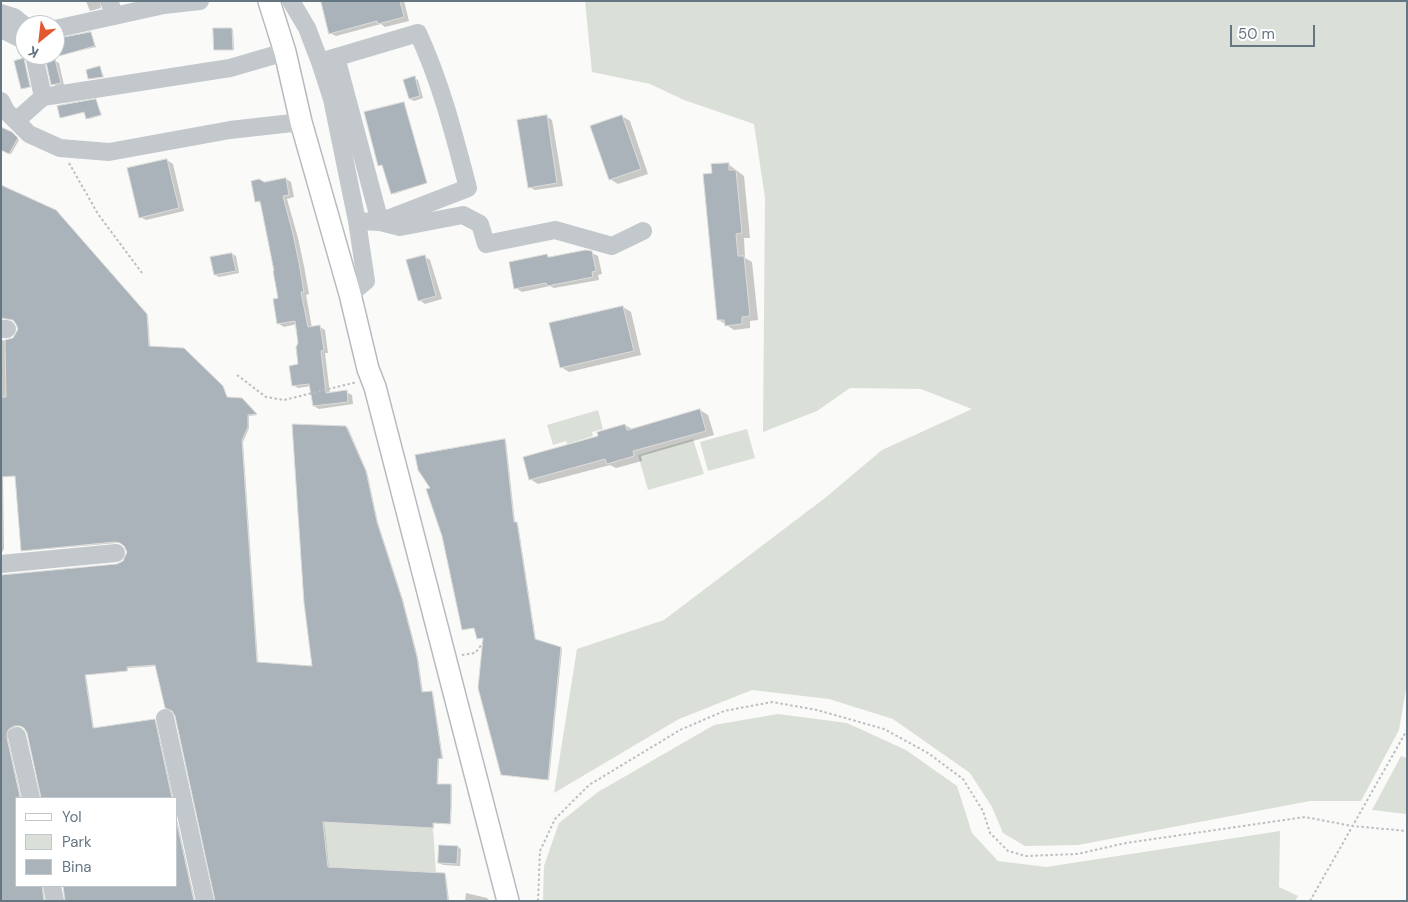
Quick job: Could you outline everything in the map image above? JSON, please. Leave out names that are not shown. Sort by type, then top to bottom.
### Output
[{"type":"main road","points":[[269,1],[350,294],[368,369],[375,387],[508,901]]},
{"type":"street","points":[[65,25],[112,9],[200,1]]},
{"type":"street","points":[[291,1],[328,60],[380,222]]},
{"type":"street","points":[[1,12],[15,18]]},
{"type":"street","points":[[1,29],[15,36]]},
{"type":"street","points":[[328,60],[418,33],[429,57],[449,113],[468,188],[380,222]]},
{"type":"street","points":[[17,120],[43,97],[230,68],[284,52]]},
{"type":"street","points":[[328,60],[332,99],[357,221],[366,281],[350,294]]},
{"type":"street","points":[[36,65],[43,97]]},
{"type":"street","points":[[1,101],[6,111],[29,134],[60,148],[109,152],[230,130],[301,122]]},
{"type":"street","points":[[357,221],[380,222],[400,227],[463,215],[480,224],[486,244],[554,230],[612,246],[643,231]]},
{"type":"street","points":[[1,564],[116,552]]},
{"type":"street","points":[[165,718],[206,901]]},
{"type":"street","points":[[17,736],[31,797]]},
{"type":"street","points":[[52,887],[55,901]]},
{"type":"path","points":[[60,148],[98,214],[142,273]]},
{"type":"path","points":[[237,375],[266,397],[284,400],[372,378]]},
{"type":"path","points":[[445,657],[476,653],[483,644]]},
{"type":"path","points":[[538,901],[540,851],[554,819],[589,785],[680,730],[724,711],[772,702],[817,710],[884,729],[928,753],[963,779],[983,811],[990,833],[1008,851],[1026,856],[1077,854],[1126,843],[1305,817],[1352,826],[1407,831]]},
{"type":"path","points":[[1310,901],[1407,730]]},
{"type":"green space","points":[[585,1],[1407,1],[1407,683],[1399,730],[1361,801],[1310,801],[1078,845],[1025,846],[1003,833],[992,807],[970,773],[893,719],[829,699],[752,690],[679,719],[554,793],[577,649],[664,620],[825,498],[882,450],[972,409],[921,389],[850,388],[817,411],[763,432],[765,198],[754,124],[684,100],[650,84],[592,72]]},
{"type":"green space","points":[[598,410],[603,429],[592,432],[593,436],[567,444],[566,441],[553,445],[547,425]]},
{"type":"green space","points":[[747,429],[755,458],[708,471],[700,442]]},
{"type":"green space","points":[[693,439],[704,474],[648,490],[638,455]]},
{"type":"green space","points":[[778,714],[847,723],[906,750],[957,786],[972,833],[998,861],[1046,867],[1280,831],[1279,887],[1298,896],[1295,901],[543,901],[544,866],[559,823],[598,792],[714,725]]},
{"type":"green space","points":[[1401,756],[1407,758],[1407,814],[1372,810]]},
{"type":"green space","points":[[323,822],[433,828],[436,873],[328,867]]},
{"type":"building","points":[[321,1],[400,1],[404,17],[378,24],[377,21],[329,34]]},
{"type":"building","points":[[213,28],[232,28],[233,50],[214,50]]},
{"type":"building","points":[[91,32],[95,46],[65,54],[65,37]]},
{"type":"building","points":[[15,65],[25,65],[30,87],[21,89]]},
{"type":"building","points":[[47,65],[56,65],[61,83],[51,85]]},
{"type":"building","points":[[100,66],[103,77],[88,79],[86,70]]},
{"type":"building","points":[[415,76],[420,96],[409,99],[403,80]]},
{"type":"building","points":[[96,99],[101,115],[86,119],[84,112],[60,118],[57,106]]},
{"type":"building","points":[[404,102],[427,183],[391,194],[382,165],[378,166],[364,112]]},
{"type":"building","points":[[547,115],[557,183],[528,188],[517,120]]},
{"type":"building","points":[[622,115],[641,169],[609,180],[590,126]]},
{"type":"building","points":[[1,127],[12,132],[18,138],[9,154],[1,150]]},
{"type":"building","points":[[167,159],[179,208],[139,218],[127,168]]},
{"type":"building","points":[[729,163],[729,170],[736,170],[742,233],[736,234],[738,256],[744,256],[750,316],[742,317],[742,324],[725,326],[724,320],[717,320],[703,174],[712,173],[711,164]]},
{"type":"building","points":[[286,178],[289,195],[283,196],[299,263],[304,292],[301,292],[308,327],[320,325],[324,350],[321,351],[326,393],[347,390],[348,402],[313,406],[309,384],[292,386],[289,366],[298,364],[295,321],[277,324],[273,299],[278,298],[274,271],[260,201],[255,202],[251,181],[259,179],[264,182]]},
{"type":"building","points":[[1,185],[56,210],[147,314],[149,346],[184,348],[223,386],[227,397],[242,398],[257,414],[248,415],[248,427],[242,440],[257,662],[312,666],[304,603],[292,424],[346,426],[366,471],[377,522],[402,599],[417,657],[422,692],[432,691],[442,758],[438,759],[437,784],[451,784],[451,805],[450,824],[433,823],[433,828],[323,822],[328,867],[445,873],[448,901],[215,901],[175,716],[172,711],[165,708],[155,665],[127,667],[127,671],[85,675],[93,728],[155,719],[172,797],[41,797],[27,733],[20,726],[14,726],[9,729],[7,738],[20,797],[15,797],[15,887],[42,887],[44,901],[1,901],[1,575],[117,564],[123,561],[127,552],[124,546],[115,542],[21,551],[15,476],[1,477],[1,397],[6,397],[5,340],[13,338],[18,329],[13,320],[1,318]]},
{"type":"building","points":[[586,250],[592,251],[596,271],[592,272],[593,277],[547,286],[546,283],[514,289],[509,262],[547,254],[548,257]]},
{"type":"building","points":[[232,253],[236,271],[214,275],[210,257]]},
{"type":"building","points":[[425,255],[436,296],[418,301],[406,260]]},
{"type":"building","points":[[623,306],[634,351],[560,368],[549,323]]},
{"type":"building","points":[[700,409],[706,431],[633,451],[634,456],[607,464],[605,459],[529,480],[523,457],[598,436],[597,432],[625,424],[627,430]]},
{"type":"building","points":[[505,439],[514,522],[517,522],[535,639],[561,647],[548,780],[501,775],[478,688],[483,638],[477,639],[474,628],[462,630],[442,536],[426,489],[430,488],[418,470],[415,455]]},
{"type":"building","points":[[178,828],[194,901],[65,901],[63,887],[178,887]]},
{"type":"building","points":[[439,845],[458,846],[457,864],[438,863]]}]
